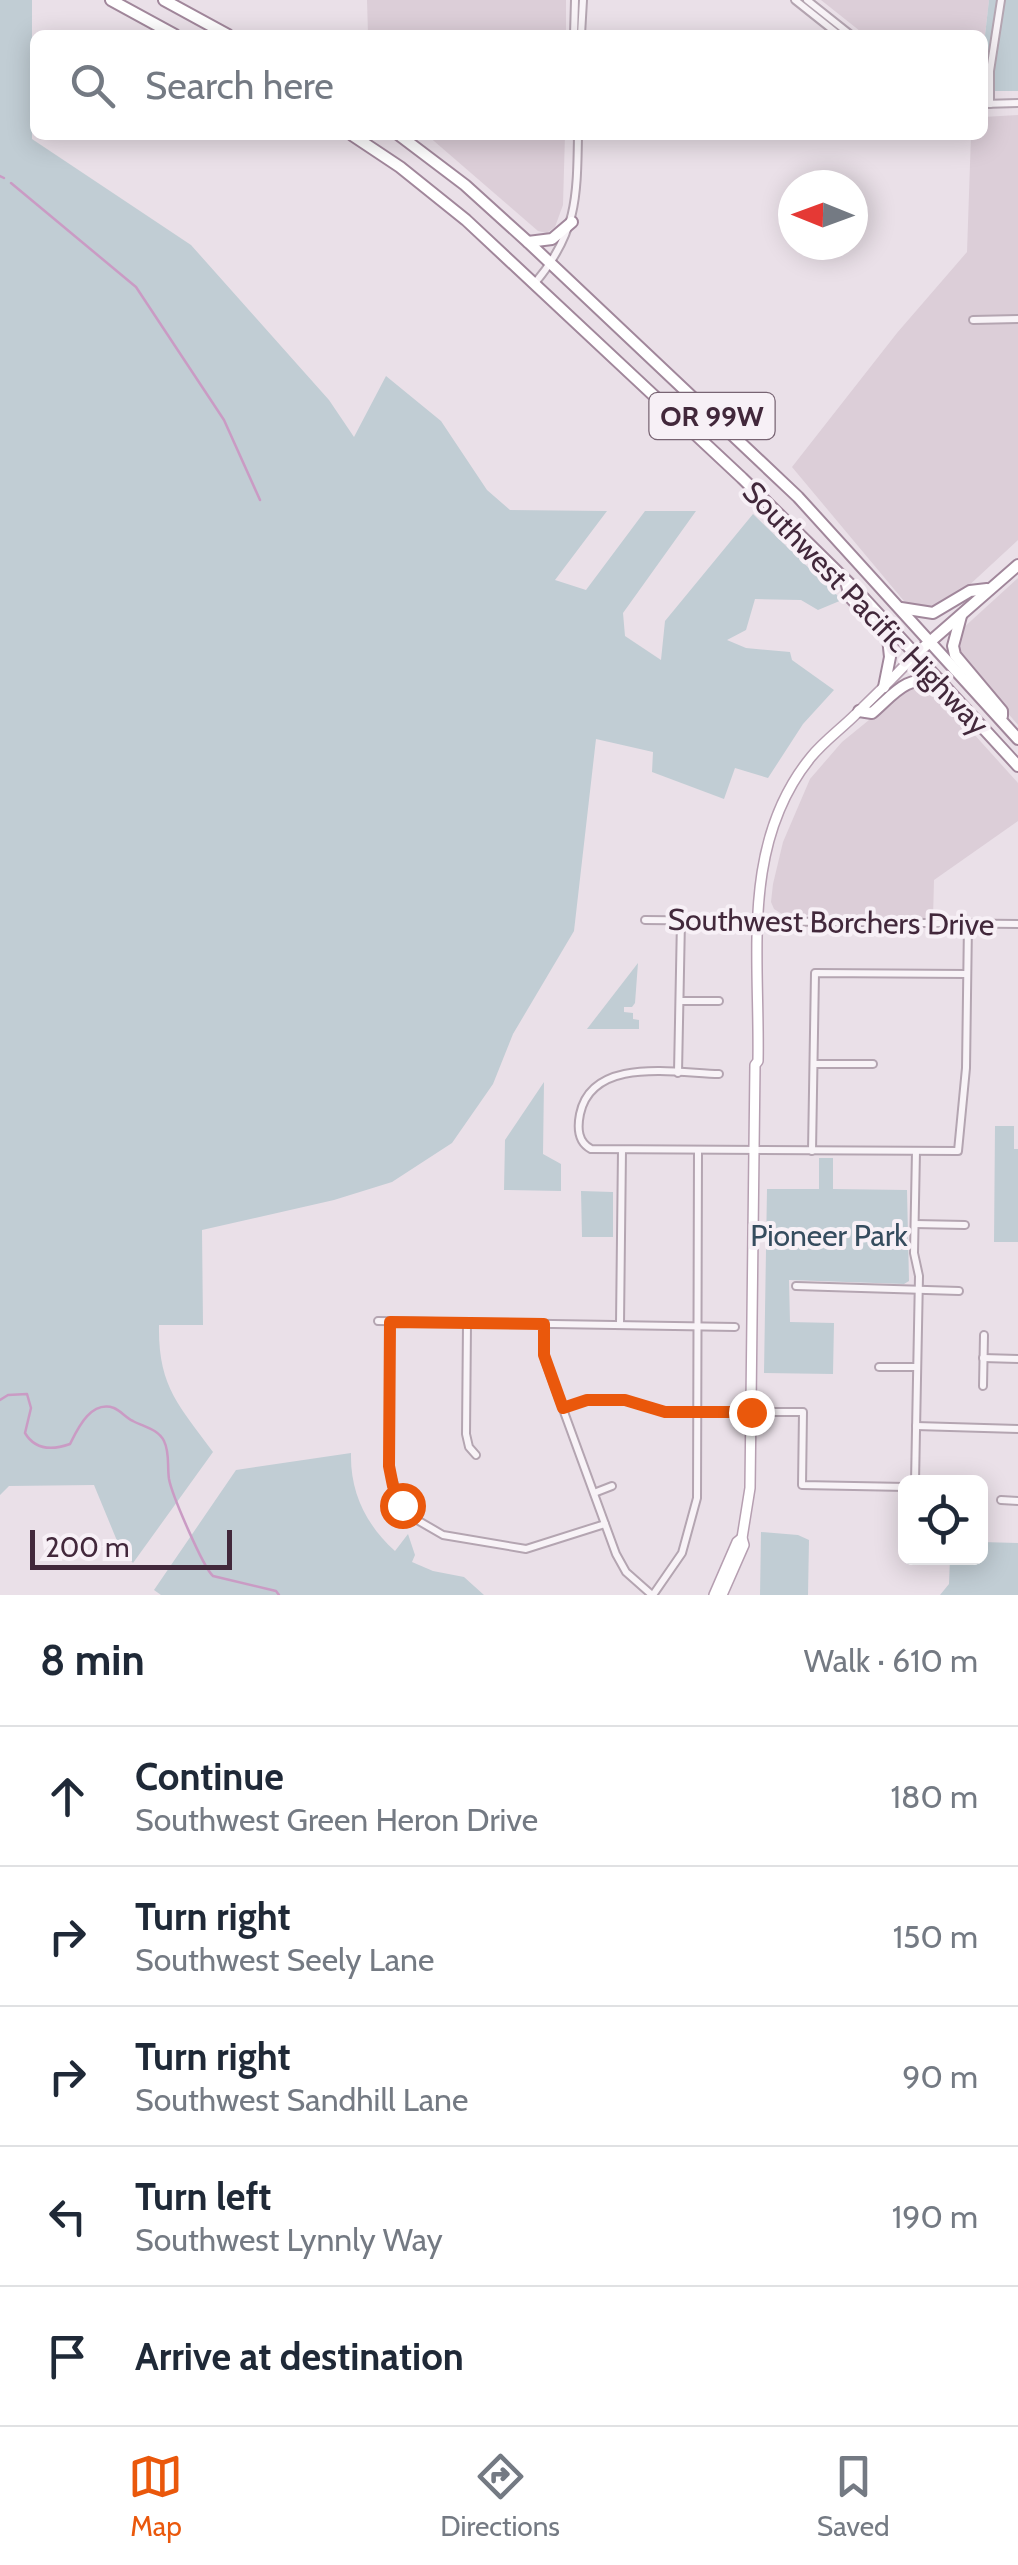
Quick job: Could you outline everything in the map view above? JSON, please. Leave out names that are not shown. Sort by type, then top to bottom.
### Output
[{"type":"highway","points":[[111,0],[166,30]]},
{"type":"highway","points":[[164,0],[219,30]]},
{"type":"highway","name":"Southwest Pacific Highway","points":[[359,140],[432,191],[534,283],[846,580],[1018,766]]},
{"type":"highway","name":"Southwest Pacific Highway","points":[[406,140],[441,165],[528,242],[798,497],[1018,738]]},
{"type":"highway","points":[[528,242],[552,239],[572,222]]},
{"type":"highway","points":[[916,654],[1018,565]]},
{"type":"highway","points":[[846,580],[850,597],[888,638],[890,656],[884,686]]},
{"type":"highway","points":[[899,608],[933,613],[970,590],[988,588]]},
{"type":"highway","points":[[962,613],[953,646],[955,654],[1002,710],[1003,722]]},
{"type":"highway","points":[[859,711],[872,713],[919,678],[940,680]]},
{"type":"main road","points":[[722,1595],[744,1545],[749,1500],[755,1065],[752,1031],[764,853],[785,796],[818,748],[916,654]]},
{"type":"main road","points":[[714,1595],[742,1538]]},
{"type":"street","points":[[575,0],[577,30]]},
{"type":"street","points":[[578,30],[583,0]]},
{"type":"street","points":[[796,0],[833,30]]},
{"type":"street","points":[[807,0],[845,30]]},
{"type":"street","points":[[988,88],[1000,0]]},
{"type":"street","points":[[988,104],[1018,104]]},
{"type":"street","points":[[534,283],[551,264],[572,222],[578,140]]},
{"type":"street","points":[[973,320],[1018,319]]},
{"type":"street","name":"Southwest Borchers Drive","points":[[645,920],[1018,924]]},
{"type":"street","points":[[678,1073],[681,920]]},
{"type":"street","points":[[719,1074],[620,1074],[602,1081],[586,1098],[579,1124],[584,1145],[591,1149],[622,1150],[958,1151],[966,1068],[968,923]]},
{"type":"street","points":[[812,1151],[816,973],[966,974]]},
{"type":"street","points":[[680,1001],[720,1001]]},
{"type":"street","points":[[814,1064],[874,1064]]},
{"type":"street","points":[[620,1324],[622,1150]]},
{"type":"street","points":[[544,1324],[544,1355],[605,1524],[623,1568],[652,1595],[678,1561],[694,1517],[698,1484],[698,1151]]},
{"type":"street","points":[[915,1475],[916,1152]]},
{"type":"street","points":[[914,1224],[965,1224]]},
{"type":"street","points":[[796,1286],[959,1291]]},
{"type":"street","points":[[378,1322],[734,1327]]},
{"type":"street","points":[[390,1322],[390,1473],[400,1501],[412,1517],[440,1534],[526,1550],[605,1524]]},
{"type":"street","points":[[467,1324],[466,1434],[476,1456]]},
{"type":"street","points":[[983,1386],[984,1335]]},
{"type":"street","points":[[984,1358],[1018,1359]]},
{"type":"street","points":[[880,1367],[916,1366]]},
{"type":"street","points":[[563,1408],[587,1400],[625,1400],[660,1411],[803,1412],[802,1485],[898,1487]]},
{"type":"street","points":[[916,1426],[1018,1428]]},
{"type":"street","points":[[594,1493],[612,1486]]},
{"type":"street","points":[[1001,1500],[1018,1501]]},
{"type":"shaded area","points":[[367,0],[566,0],[566,30],[368,30]]},
{"type":"shaded area","points":[[821,0],[989,0],[986,30],[859,30]]},
{"type":"shaded area","points":[[1018,115],[1018,540],[938,614],[909,607],[792,467],[897,333],[967,252],[971,140],[988,140],[988,117]]},
{"type":"shaded area","points":[[433,140],[565,140],[563,205],[555,227],[547,233],[538,231]]},
{"type":"shaded area","points":[[1018,578],[1018,725],[963,661],[957,645],[961,630]]},
{"type":"shaded area","points":[[912,685],[927,686],[936,692],[1018,783],[1018,821],[934,880],[933,919],[782,914],[771,902],[773,884],[783,842],[810,779],[842,742]]},
{"type":"green space","points":[[0,0],[32,0],[30,140],[191,245],[329,400],[354,437],[386,376],[441,421],[487,490],[510,510],[607,511],[555,580],[586,590],[645,511],[696,511],[623,613],[625,636],[661,660],[665,621],[753,514],[842,600],[818,610],[801,600],[755,599],[746,630],[727,640],[746,648],[790,652],[792,660],[834,690],[803,724],[768,778],[735,768],[724,799],[652,772],[653,752],[596,739],[574,931],[513,1034],[493,1084],[452,1143],[392,1182],[334,1200],[202,1230],[203,1325],[159,1325],[160,1346],[173,1394],[213,1452],[133,1563],[120,1548],[94,1485],[9,1486],[0,1495]]},
{"type":"green space","points":[[989,0],[1018,0],[1018,91],[988,91],[986,30]]},
{"type":"green space","points":[[638,963],[635,1003],[624,1007],[624,1012],[633,1013],[633,1019],[639,1020],[639,1029],[587,1029]]},
{"type":"green space","points":[[544,1082],[543,1154],[561,1164],[561,1191],[504,1190],[505,1140]]},
{"type":"green space","points":[[995,1126],[1014,1126],[1014,1149],[1018,1149],[1018,1242],[994,1242]]},
{"type":"green space","name":"Pioneer Park","points":[[819,1158],[833,1158],[833,1189],[907,1190],[909,1281],[904,1284],[789,1280],[790,1322],[834,1323],[833,1374],[764,1373],[767,1189],[819,1189]]},
{"type":"green space","points":[[581,1191],[613,1192],[613,1237],[582,1237]]},
{"type":"green space","points":[[351,1453],[353,1481],[362,1507],[385,1541],[395,1551],[408,1534],[415,1555],[412,1562],[464,1577],[484,1595],[161,1595],[154,1590],[236,1470]]},
{"type":"green space","points":[[761,1532],[798,1535],[809,1540],[808,1595],[760,1595]]},
{"type":"green space","points":[[988,1542],[1018,1543],[1018,1595],[940,1595],[949,1584],[950,1565],[988,1565]]},
{"type":"waterway","points":[[0,176],[4,178]]},
{"type":"waterway","points":[[11,183],[136,287],[224,420],[260,500]]},
{"type":"waterway","points":[[0,1400],[8,1395],[27,1394],[31,1408],[25,1433],[34,1443],[45,1447],[70,1444],[86,1417],[99,1408],[114,1408],[154,1431],[166,1446],[171,1487],[208,1570],[213,1576],[276,1591],[279,1595]]},
{"type":"route","points":[[402,1505],[389,1466],[390,1322],[544,1324],[544,1355],[563,1408],[587,1400],[625,1400],[665,1412],[751,1412]]}]
